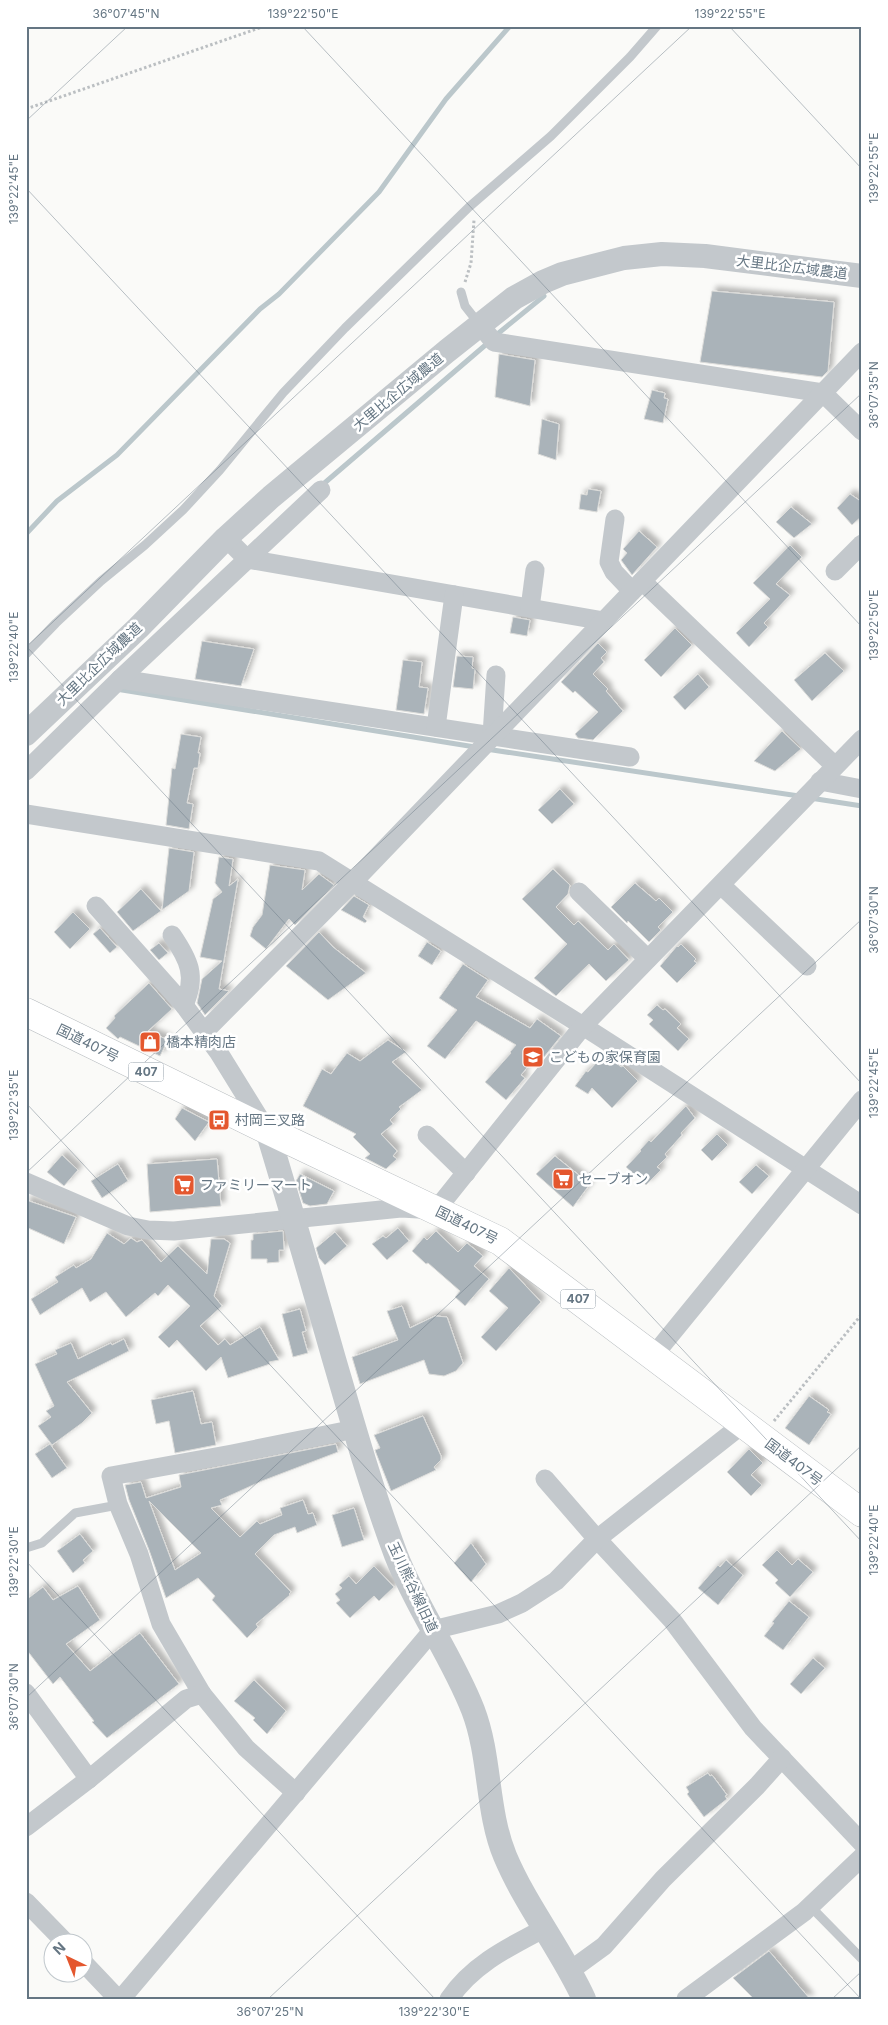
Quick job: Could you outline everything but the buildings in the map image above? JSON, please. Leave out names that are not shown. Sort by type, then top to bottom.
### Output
[{"type":"highway","name":"国道407号","points":[[26,1012],[500,1241],[862,1513]]},
{"type":"street","name":"大里比企広域農道","points":[[26,734],[138,628],[226,538],[270,497],[514,298],[543,282],[562,274],[624,258],[662,254],[705,256],[862,276]]},
{"type":"street","points":[[480,325],[494,342],[823,394],[862,431]]},
{"type":"street","points":[[204,1032],[354,881],[862,352]]},
{"type":"street","points":[[26,771],[120,678],[321,490]]},
{"type":"street","points":[[615,519],[610,562],[614,572],[637,586],[835,766]]},
{"type":"street","points":[[226,538],[247,560],[604,621]]},
{"type":"street","points":[[835,571],[862,544]]},
{"type":"street","points":[[530,608],[535,570]]},
{"type":"street","points":[[436,727],[454,595]]},
{"type":"street","points":[[486,742],[496,675]]},
{"type":"street","points":[[120,678],[436,727],[486,742],[630,757]]},
{"type":"street","points":[[26,1182],[128,1226],[148,1230],[174,1231],[401,1208],[436,1210],[583,1026],[862,739]]},
{"type":"street","points":[[820,781],[862,789]]},
{"type":"street","points":[[26,814],[318,860],[583,1026],[862,1205]]},
{"type":"street","points":[[721,885],[807,966]]},
{"type":"street","points":[[579,892],[648,958]]},
{"type":"street","points":[[96,906],[184,1005],[204,1032],[267,1130]]},
{"type":"street","points":[[172,935],[189,962],[187,997],[184,1005]]},
{"type":"street","points":[[654,1355],[862,1100]]},
{"type":"street","name":"玉川熊谷線旧道","points":[[267,1130],[355,1429],[397,1556],[408,1583],[473,1710],[483,1748],[496,1828],[504,1854],[528,1901],[571,1970],[584,1999]]},
{"type":"street","points":[[426,1135],[466,1173]]},
{"type":"street","points":[[296,1793],[246,1748],[202,1694],[161,1624],[139,1554],[118,1505],[111,1476],[355,1429]]},
{"type":"street","points":[[92,1971],[120,1999],[433,1630],[498,1614],[522,1603],[556,1581],[597,1539],[752,1431]]},
{"type":"street","points":[[545,1479],[597,1539],[672,1620],[753,1728],[862,1843]]},
{"type":"street","points":[[26,1693],[89,1779]]},
{"type":"street","points":[[26,1827],[89,1779],[186,1699],[202,1694]]},
{"type":"street","points":[[571,1970],[604,1946],[663,1879],[757,1786],[782,1758]]},
{"type":"street","points":[[686,1999],[810,1906],[862,1857]]},
{"type":"street","points":[[26,1902],[55,1932]]},
{"type":"street","points":[[450,1999],[471,1972],[502,1950],[545,1928]]},
{"type":"lane","points":[[26,654],[101,581],[146,545],[183,510],[220,470],[272,406],[312,362],[398,274],[469,207],[551,136],[630,57],[657,26]]},
{"type":"lane","points":[[461,292],[465,306],[480,325]]},
{"type":"lane","points":[[26,1548],[42,1543],[75,1513],[118,1505]]},
{"type":"lane","points":[[810,1906],[862,1959]]},
{"type":"path","points":[[26,109],[265,26]]},
{"type":"path","points":[[461,292],[471,263],[473,243],[474,220],[469,207]]},
{"type":"path","points":[[752,1431],[862,1314]]},
{"type":"waterway","points":[[26,534],[57,501],[117,455],[260,309],[279,294],[379,192],[446,99],[510,26]]},
{"type":"waterway","points":[[495,336],[544,296]]},
{"type":"waterway","points":[[321,486],[489,342]]},
{"type":"waterway","points":[[116,689],[475,747]]},
{"type":"waterway","points":[[486,749],[799,796]]},
{"type":"waterway","points":[[810,798],[862,806]]},
{"type":"place","name":"橋本精肉店","points":[[150,1042]]},
{"type":"place","name":"こどもの家保育園","points":[[533,1057]]},
{"type":"place","name":"村岡三叉路","points":[[219,1120]]},
{"type":"place","name":"セーブオン","points":[[563,1179]]},
{"type":"place","name":"ファミリーマート","points":[[184,1185]]}]
